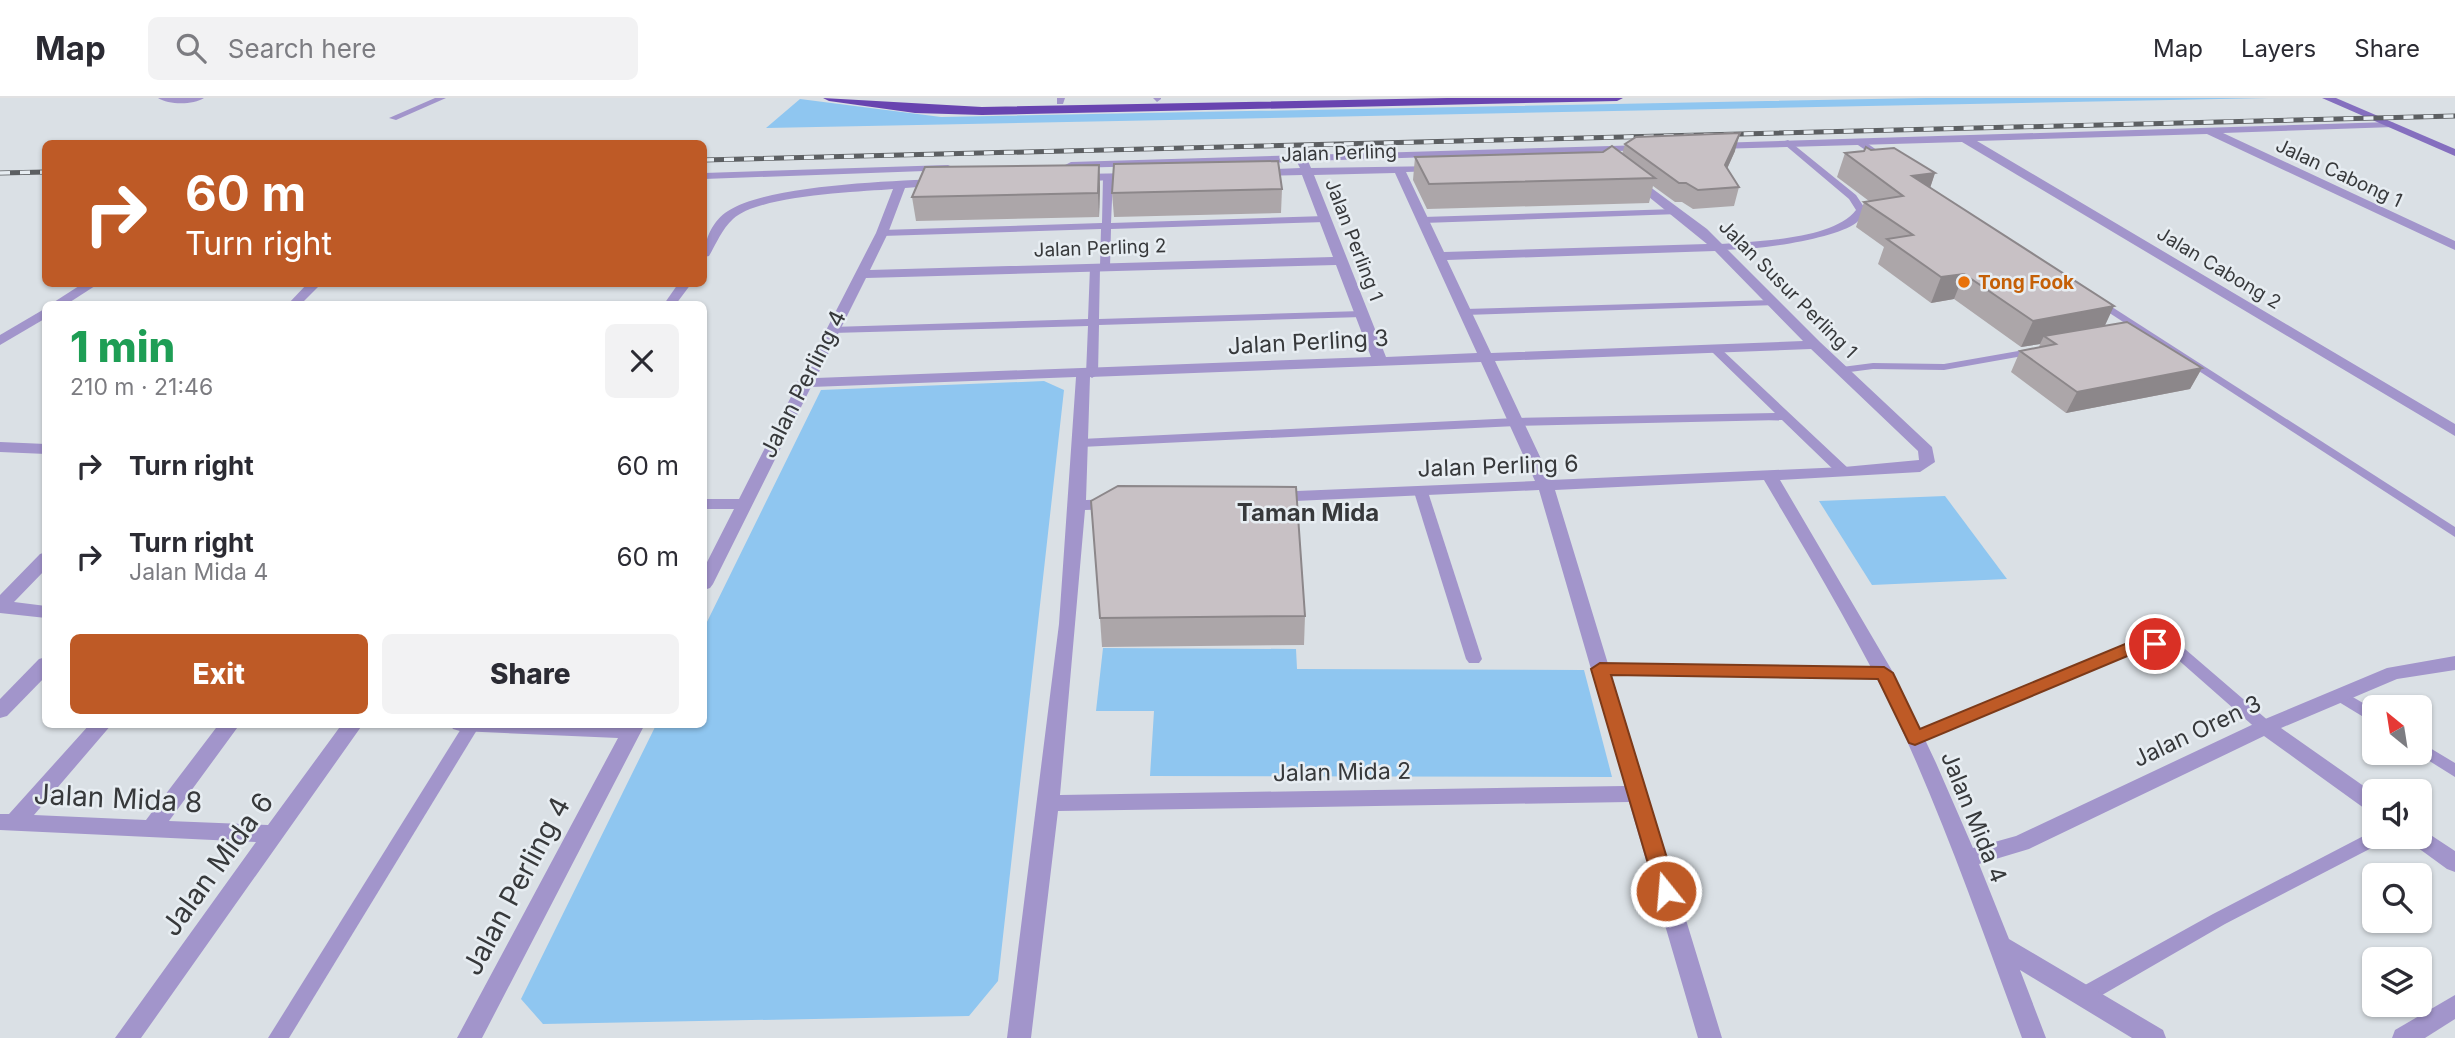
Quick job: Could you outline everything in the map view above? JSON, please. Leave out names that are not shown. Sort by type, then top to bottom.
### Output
[{"type":"highway","points":[[829,98],[915,109],[982,111],[1617,98]]},
{"type":"highway","points":[[906,98],[959,102],[1210,98]]},
{"type":"main road","points":[[2327,98],[2453,151]]},
{"type":"street","points":[[163,98],[199,98]]},
{"type":"street","points":[[1708,146],[2390,125]]},
{"type":"street","name":"Jalan Cabong 1","points":[[2208,131],[2455,246]]},
{"type":"street","name":"Jalan Cabong 2","points":[[1964,138],[2455,431]]},
{"type":"street","points":[[1064,165],[1304,165],[1655,147]]},
{"type":"street","name":"Jalan Susur Perling 1","points":[[1601,149],[1616,167],[1703,232],[1815,345],[1926,450],[1927,462],[1920,467]]},
{"type":"street","name":"Jalan Perling","points":[[1240,173],[1304,165],[1399,169],[1452,167]]},
{"type":"street","name":"Jalan Perling 1","points":[[1304,165],[1380,361]]},
{"type":"street","points":[[707,176],[967,168]]},
{"type":"street","points":[[1399,169],[1546,487],[1710,1038]]},
{"type":"street","points":[[1067,179],[1148,176]]},
{"type":"street","points":[[707,248],[728,217],[754,203],[901,184],[956,182]]},
{"type":"street","name":"Jalan Perling 4","points":[[707,578],[803,383],[882,233],[901,184]]},
{"type":"street","points":[[1439,256],[1718,247]]},
{"type":"street","name":"Jalan Perling 2","points":[[860,274],[1341,261]]},
{"type":"street","points":[[63,301],[86,287]]},
{"type":"street","points":[[297,301],[311,287]]},
{"type":"street","points":[[0,341],[42,316]]},
{"type":"street","name":"Jalan Perling 3","points":[[803,383],[1815,345]]},
{"type":"street","points":[[1019,1038],[1048,803],[1079,505],[1081,443],[1088,374]]},
{"type":"street","points":[[0,447],[42,449]]},
{"type":"street","name":"Jalan Perling 6","points":[[1257,498],[1546,487],[1920,467]]},
{"type":"street","name":"Jalan Mida 4","points":[[1770,475],[1884,673],[1915,738],[2000,946],[2034,1038]]},
{"type":"street","points":[[1079,505],[1133,503]]},
{"type":"street","points":[[707,504],[742,504]]},
{"type":"street","points":[[0,607],[42,562]]},
{"type":"street","points":[[0,607],[42,612]]},
{"type":"street","name":"Jalan Oren 3","points":[[1965,859],[2021,843],[2265,727],[2394,673],[2452,665]]},
{"type":"street","points":[[0,710],[42,668]]},
{"type":"street","points":[[2265,727],[2362,796]]},
{"type":"street","points":[[8,822],[98,728]]},
{"type":"street","points":[[150,830],[227,728]]},
{"type":"street","name":"Jalan Mida 6","points":[[127,1038],[350,728]]},
{"type":"street","name":"Jalan Perling 4","points":[[469,1038],[634,728]]},
{"type":"street","name":"Jalan Mida 2","points":[[1048,803],[1637,794]]},
{"type":"street","name":"Jalan Mida 8","points":[[8,822],[275,834]]},
{"type":"street","points":[[2432,846],[2455,863]]},
{"type":"street","points":[[2000,946],[2154,1038]]},
{"type":"street","points":[[2404,1038],[2455,1006]]},
{"type":"lane","points":[[393,118],[442,98]]},
{"type":"lane","points":[[1858,141],[1893,164]]},
{"type":"lane","points":[[1718,247],[1822,233],[1854,222],[1860,216],[1861,210],[1853,197],[1787,144]]},
{"type":"lane","points":[[1088,374],[1092,323],[1107,227],[1108,177]]},
{"type":"lane","points":[[1423,220],[1676,212]]},
{"type":"lane","points":[[882,233],[1325,219]]},
{"type":"lane","points":[[2087,293],[2455,533]]},
{"type":"lane","points":[[1465,312],[1773,303]]},
{"type":"lane","points":[[832,330],[1362,314]]},
{"type":"lane","points":[[2120,336],[2144,331]]},
{"type":"lane","points":[[1842,370],[1873,366],[1944,367],[2054,348]]},
{"type":"lane","points":[[1716,350],[1844,472]]},
{"type":"lane","points":[[1081,443],[1516,422],[1784,416]]},
{"type":"lane","points":[[1421,492],[1474,659]]},
{"type":"lane","points":[[1915,738],[2142,643],[2165,646],[2180,653],[2265,727]]},
{"type":"lane","points":[[1600,669],[1884,673]]},
{"type":"lane","points":[[2339,695],[2362,710]]},
{"type":"lane","points":[[278,1038],[470,728]]},
{"type":"lane","points":[[2432,756],[2455,771]]},
{"type":"lane","points":[[2083,996],[2219,919],[2362,845]]},
{"type":"shaded area","points":[[1926,98],[2269,98],[766,128],[800,99],[941,117]]},
{"type":"shaded area","points":[[1044,381],[1064,390],[998,981],[969,1016],[543,1024],[521,999],[655,728],[707,728],[707,622],[821,390]]},
{"type":"shaded area","points":[[1945,496],[2007,579],[1872,585],[1819,501]]},
{"type":"shaded area","points":[[1103,648],[1296,649],[1297,669],[1584,670],[1612,777],[1150,776],[1154,711],[1096,711]]},
{"type":"building","points":[[1740,133],[1725,165],[1739,187],[1698,190],[1686,183],[1679,183],[1625,144],[1636,137]]},
{"type":"building","points":[[1612,146],[1655,178],[1429,184],[1415,157],[1603,152]]},
{"type":"building","points":[[1866,147],[1871,150],[1894,148],[1935,173],[1912,176],[2114,306],[2033,321],[1964,274],[1941,277],[1887,239],[1913,235],[1864,202],[1903,196],[1845,153],[1864,151]]},
{"type":"building","points":[[1278,161],[1282,189],[1112,193],[1114,164]]},
{"type":"building","points":[[1099,165],[1098,193],[912,197],[925,167]]},
{"type":"building","points":[[2127,322],[2202,368],[2077,392],[2020,351],[2056,344],[2044,336]]},
{"type":"building","points":[[1118,486],[1296,487],[1305,616],[1100,618],[1091,501]]},
{"type":"railway","points":[[707,160],[2455,116]]},
{"type":"railway","points":[[0,173],[42,172]]},
{"type":"place","name":"Tong Fook","points":[[1964,282]]},
{"type":"district","name":"Taman Mida","points":[[1308,512]]},
{"type":"route","points":[[1666,891],[1600,669],[1884,673],[1915,738],[2142,643],[2155,644]]}]
